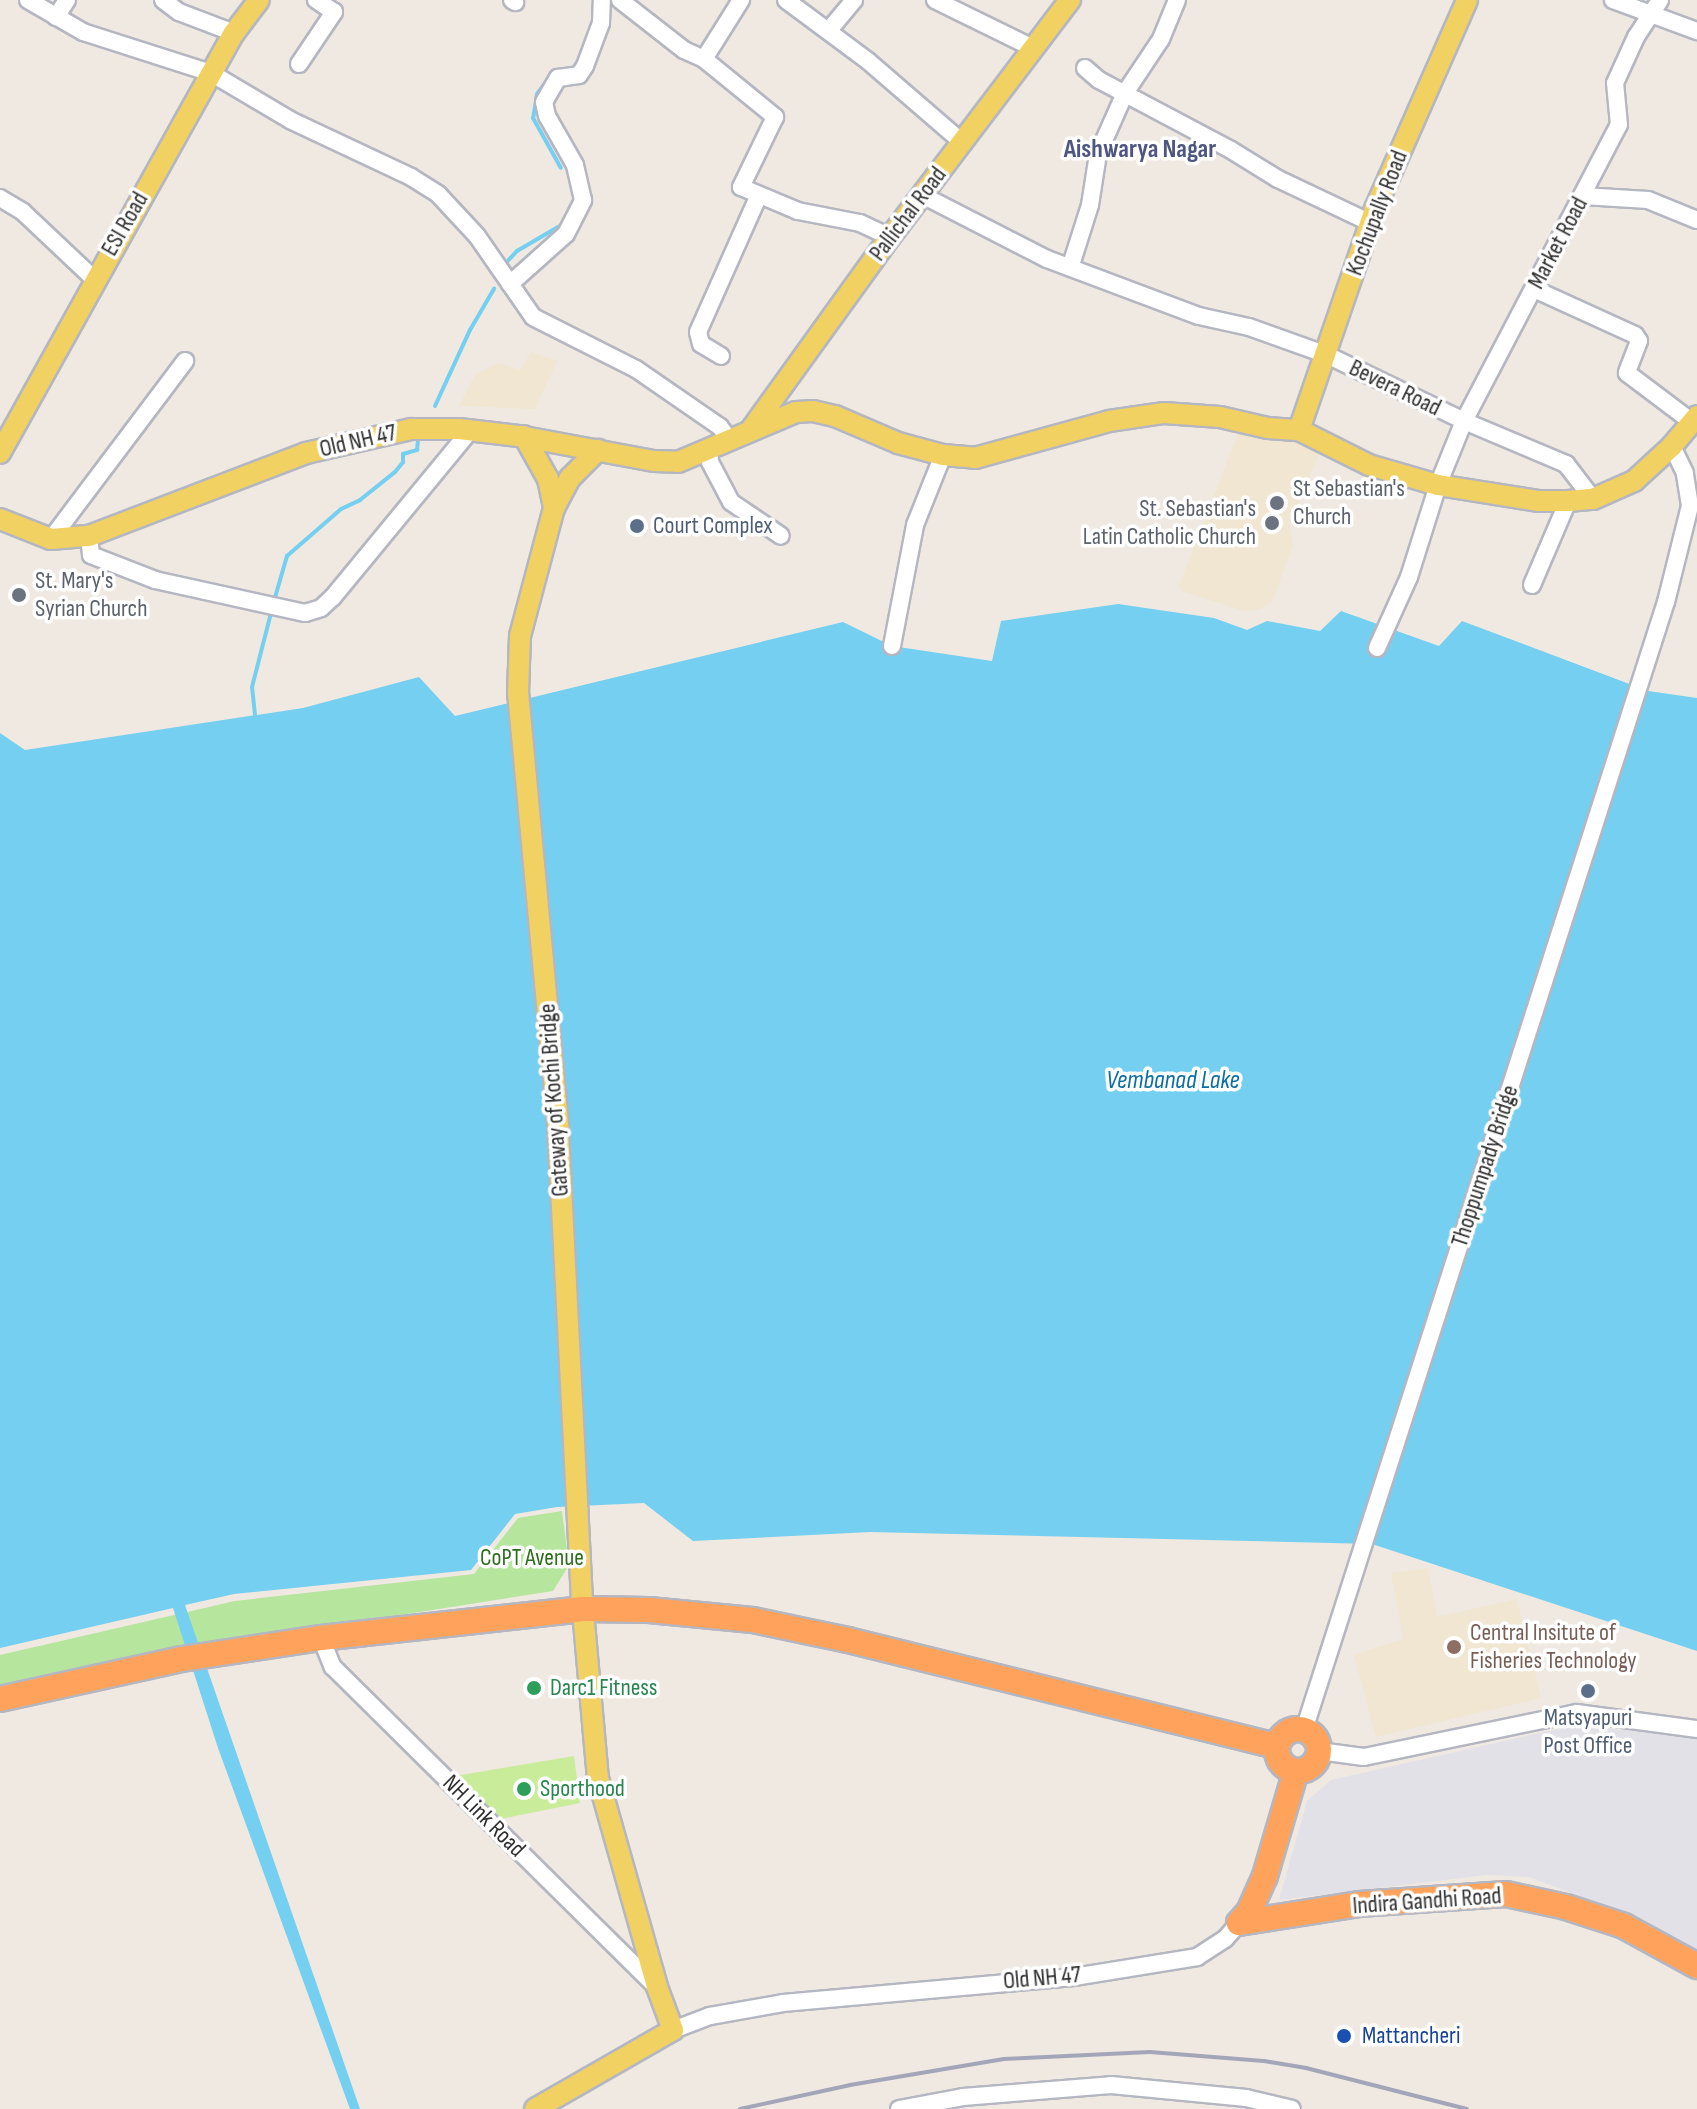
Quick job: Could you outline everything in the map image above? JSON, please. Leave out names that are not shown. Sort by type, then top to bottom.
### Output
[{"type":"highway","points":[[0,1699],[182,1659],[321,1638],[583,1609],[649,1610],[753,1620],[1048,1687],[1277,1746]]},
{"type":"highway","points":[[1304,1730],[1315,1738],[1319,1751],[1309,1768],[1296,1771],[1279,1760],[1277,1746],[1290,1731],[1304,1730]]},
{"type":"highway","name":"Old NH 47","points":[[1239,1923],[1249,1912],[1265,1876],[1296,1771]]},
{"type":"highway","name":"Indira Gandhi Road","points":[[1239,1923],[1359,1904],[1506,1894],[1566,1907],[1624,1926],[1697,1966]]},
{"type":"main road","name":"ESI Road","points":[[0,453],[211,73],[234,33],[259,0]]},
{"type":"main road","name":"Pallichal Road","points":[[750,431],[890,237],[1070,0]]},
{"type":"main road","name":"Kochupally Road","points":[[1299,430],[1371,223],[1463,1]]},
{"type":"main road","name":"Old NH 47","points":[[0,519],[51,539],[89,536],[306,453],[411,429],[524,436],[654,461],[678,462],[796,412],[813,411],[835,416],[898,443],[943,455],[975,458],[1109,421],[1164,413],[1220,417],[1268,428],[1299,430]]},
{"type":"main road","points":[[1299,430],[1369,465],[1438,485],[1538,501],[1568,501],[1593,499],[1634,481],[1672,446],[1695,419]]},
{"type":"main road","points":[[524,436],[548,479],[554,508]]},
{"type":"main road","points":[[554,508],[562,444]]},
{"type":"main road","points":[[554,508],[570,478],[598,450]]},
{"type":"main road","name":"Gateway of Kochi Bridge","points":[[554,508],[520,636],[518,692],[558,1127],[583,1609]]},
{"type":"main road","points":[[583,1609],[598,1778],[657,1987],[673,2030]]},
{"type":"main road","name":"Old NH 47","points":[[535,2109],[673,2030]]},
{"type":"street","points":[[28,0],[56,17],[112,42],[211,73],[290,120],[411,177],[438,194],[477,236],[533,317],[636,369],[720,427],[729,439]]},
{"type":"street","points":[[56,17],[67,0]]},
{"type":"street","points":[[163,0],[179,12],[234,33]]},
{"type":"street","points":[[299,64],[334,12],[316,0]]},
{"type":"street","points":[[510,284],[566,234],[583,200],[583,187],[575,165],[547,116],[544,102],[558,78],[579,75],[585,66],[601,23],[602,0]]},
{"type":"street","points":[[620,0],[684,50],[704,59],[775,117],[740,183],[758,197],[798,211],[860,223],[890,237]]},
{"type":"street","points":[[704,59],[741,0]]},
{"type":"street","points":[[786,0],[829,30],[962,142]]},
{"type":"street","points":[[829,30],[854,0]]},
{"type":"street","points":[[935,0],[1033,48]]},
{"type":"street","points":[[1071,265],[1090,205],[1098,154],[1125,93],[1161,39],[1177,0]]},
{"type":"street","points":[[1613,0],[1697,31]]},
{"type":"street","name":"Market Road","points":[[1377,648],[1409,577],[1438,485],[1464,421],[1619,125],[1615,83],[1660,0]]},
{"type":"street","points":[[1085,68],[1278,179],[1371,223]]},
{"type":"street","name":"Bevera Road","points":[[922,195],[997,236],[1199,316],[1249,327],[1327,355],[1464,421],[1566,464],[1593,499]]},
{"type":"street","points":[[1583,196],[1648,200],[1697,220]]},
{"type":"street","points":[[721,356],[701,344],[698,332],[758,197]]},
{"type":"street","points":[[0,198],[23,212],[94,279]]},
{"type":"street","points":[[1534,289],[1635,335],[1639,341],[1627,373],[1695,419]]},
{"type":"street","points":[[51,539],[185,361]]},
{"type":"street","points":[[89,536],[91,555],[155,580],[305,613],[321,608],[333,597],[470,431]]},
{"type":"street","name":"Thoppumpady Bridge","points":[[1304,1730],[1666,602],[1690,506],[1685,473],[1672,446]]},
{"type":"street","points":[[709,448],[710,462],[731,502],[781,536]]},
{"type":"street","points":[[892,646],[915,525],[943,455]]},
{"type":"street","points":[[1532,585],[1568,501]]},
{"type":"street","name":"NH Link Road","points":[[321,1638],[333,1667],[657,1987]]},
{"type":"street","points":[[1319,1751],[1364,1757],[1577,1713],[1697,1729]]},
{"type":"street","name":"Old NH 47","points":[[673,2030],[710,2016],[783,2003],[1074,1977],[1197,1957],[1225,1939],[1239,1923]]},
{"type":"street","points":[[899,2109],[963,2097],[1111,2085],[1246,2098],[1292,2109]]},
{"type":"shaded area","points":[[531,352],[557,361],[535,409],[459,406],[475,375],[498,363],[520,370]]},
{"type":"shaded area","points":[[1240,428],[1306,442],[1321,450],[1289,523],[1293,546],[1272,602],[1261,609],[1244,611],[1182,591],[1179,586]]},
{"type":"shaded area","name":"Central Insitute of Fisheries Technology","points":[[1428,1568],[1437,1617],[1517,1599],[1541,1698],[1376,1737],[1354,1655],[1403,1639],[1391,1573]]},
{"type":"shaded area","points":[[1575,1725],[1697,1737],[1697,1953],[1648,1922],[1529,1877],[1486,1875],[1279,1900],[1307,1801],[1331,1780]]},
{"type":"green space","name":"CoPT Avenue","points":[[562,1511],[569,1565],[553,1591],[255,1638],[0,1690],[0,1655],[235,1601],[474,1574],[518,1518]]},
{"type":"green space","name":"Sporthood","points":[[574,1756],[580,1803],[501,1819],[455,1776]]},
{"type":"water","name":"Vembanad Lake","points":[[1118,604],[1214,618],[1247,630],[1267,621],[1320,631],[1341,611],[1439,646],[1462,621],[1648,691],[1697,698],[1697,1651],[1372,1544],[870,1532],[693,1541],[644,1503],[557,1507],[515,1514],[471,1570],[234,1594],[185,1605],[360,2109],[350,2109],[218,1748],[173,1608],[0,1648],[0,733],[25,750],[303,708],[419,677],[455,716],[843,622],[892,646],[992,661],[1001,621]]},
{"type":"waterway","points":[[549,78],[537,94],[533,118],[561,168]]},
{"type":"waterway","points":[[503,266],[517,251],[563,224]]},
{"type":"waterway","points":[[435,406],[470,330],[494,289]]},
{"type":"waterway","points":[[274,601],[287,556],[341,509],[360,500],[395,472],[403,462],[403,454],[417,450],[418,441]]},
{"type":"waterway","points":[[255,715],[252,687],[272,609]]},
{"type":"railway","points":[[740,2109],[850,2085],[1004,2059],[1150,2052],[1264,2061],[1306,2068],[1467,2109]]},
{"type":"place","name":"St Sebastian's Church","points":[[1277,503]]},
{"type":"place","name":"St. Sebastian's Latin Catholic Church","points":[[1272,523]]},
{"type":"place","name":"Court Complex","points":[[637,526]]},
{"type":"place","name":"St. Mary's Syrian Church","points":[[19,595]]},
{"type":"place","name":"Central Insitute of Fisheries Technology","points":[[1454,1647]]},
{"type":"place","name":"Darc1 Fitness","points":[[534,1688]]},
{"type":"place","name":"Matsyapuri Post Office","points":[[1588,1691]]},
{"type":"place","name":"Sporthood","points":[[524,1789]]},
{"type":"place","name":"Mattancheri","points":[[1344,2036]]},
{"type":"district","name":"Aishwarya Nagar","points":[[1140,150]]}]
